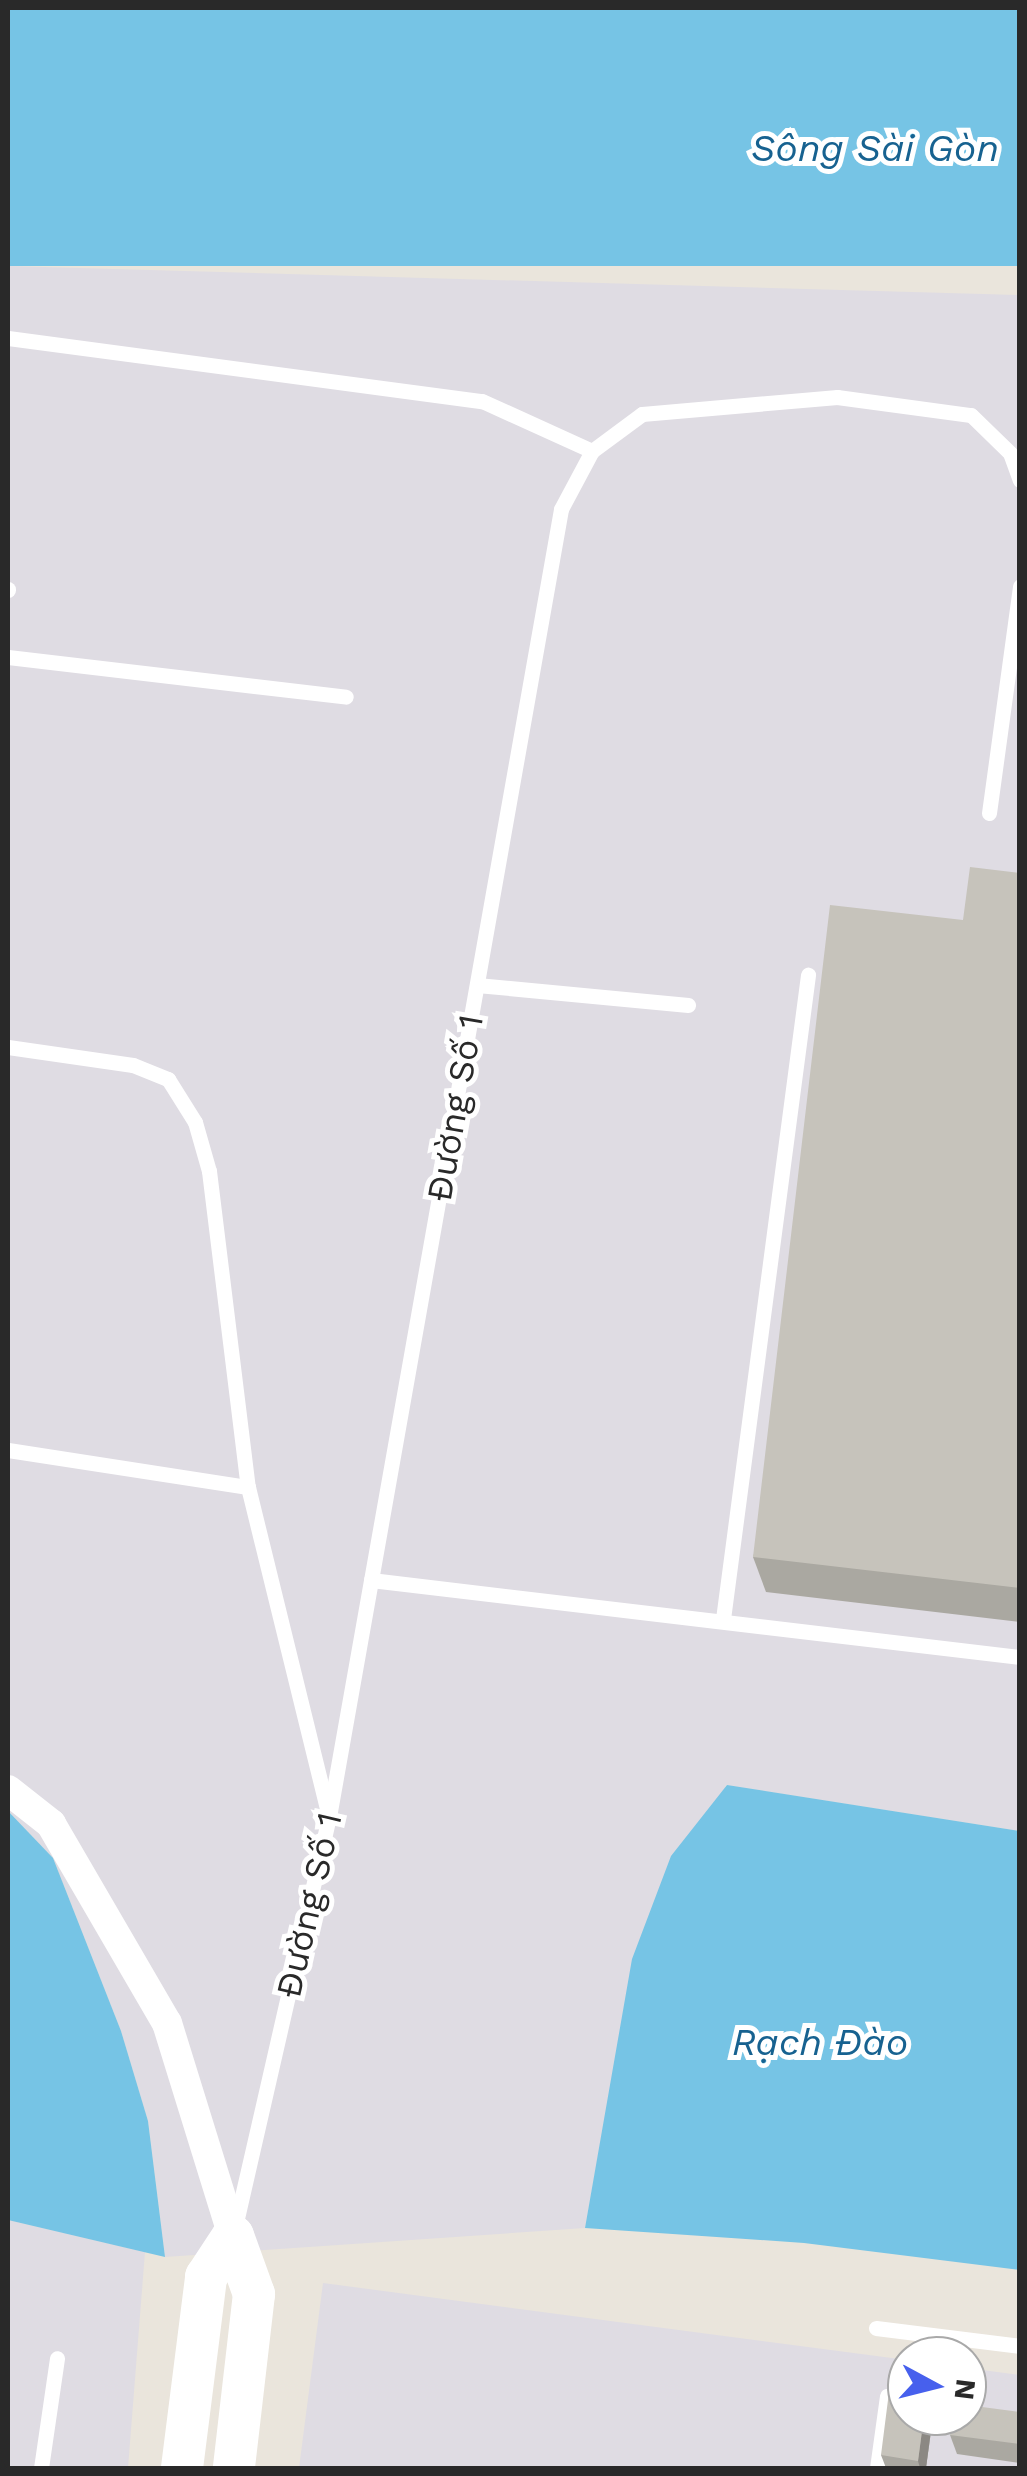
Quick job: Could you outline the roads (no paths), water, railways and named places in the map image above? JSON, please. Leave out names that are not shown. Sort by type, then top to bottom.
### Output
[{"type":"main road","name":"Đường Số 1","points":[[182,2468],[206,2277],[234,2236]]},
{"type":"main road","points":[[234,2236],[254,2294],[234,2468]]},
{"type":"street","points":[[8,1790],[51,1824],[167,2024],[234,2236]]},
{"type":"lane","points":[[8,338],[482,401],[592,451]]},
{"type":"lane","name":"Đường Số 1","points":[[234,2236],[329,1818],[561,509],[592,451],[642,414],[837,396],[972,416],[1014,454],[1020,480]]},
{"type":"lane","points":[[988,813],[1020,586]]},
{"type":"lane","points":[[8,658],[346,697]]},
{"type":"lane","points":[[722,1618],[808,974]]},
{"type":"lane","points":[[476,985],[688,1005]]},
{"type":"lane","points":[[8,1047],[133,1065],[168,1079],[195,1122],[209,1171],[248,1487],[329,1818]]},
{"type":"lane","points":[[8,1450],[248,1487]]},
{"type":"lane","points":[[371,1580],[722,1618],[1020,1657]]},
{"type":"lane","points":[[876,2328],[1020,2346]]},
{"type":"lane","points":[[40,2468],[57,2358]]},
{"type":"lane","points":[[876,2468],[887,2396]]},
{"type":"water","name":"Sông Sài Gòn","points":[[8,8],[1019,8],[1019,266],[8,266]]},
{"type":"water","name":"Rạch Đào","points":[[727,1785],[1019,1831],[1019,2270],[804,2243],[585,2228],[632,1959],[671,1856]]},
{"type":"water","points":[[8,1811],[53,1858],[121,2031],[148,2121],[165,2257],[8,2220]]}]
